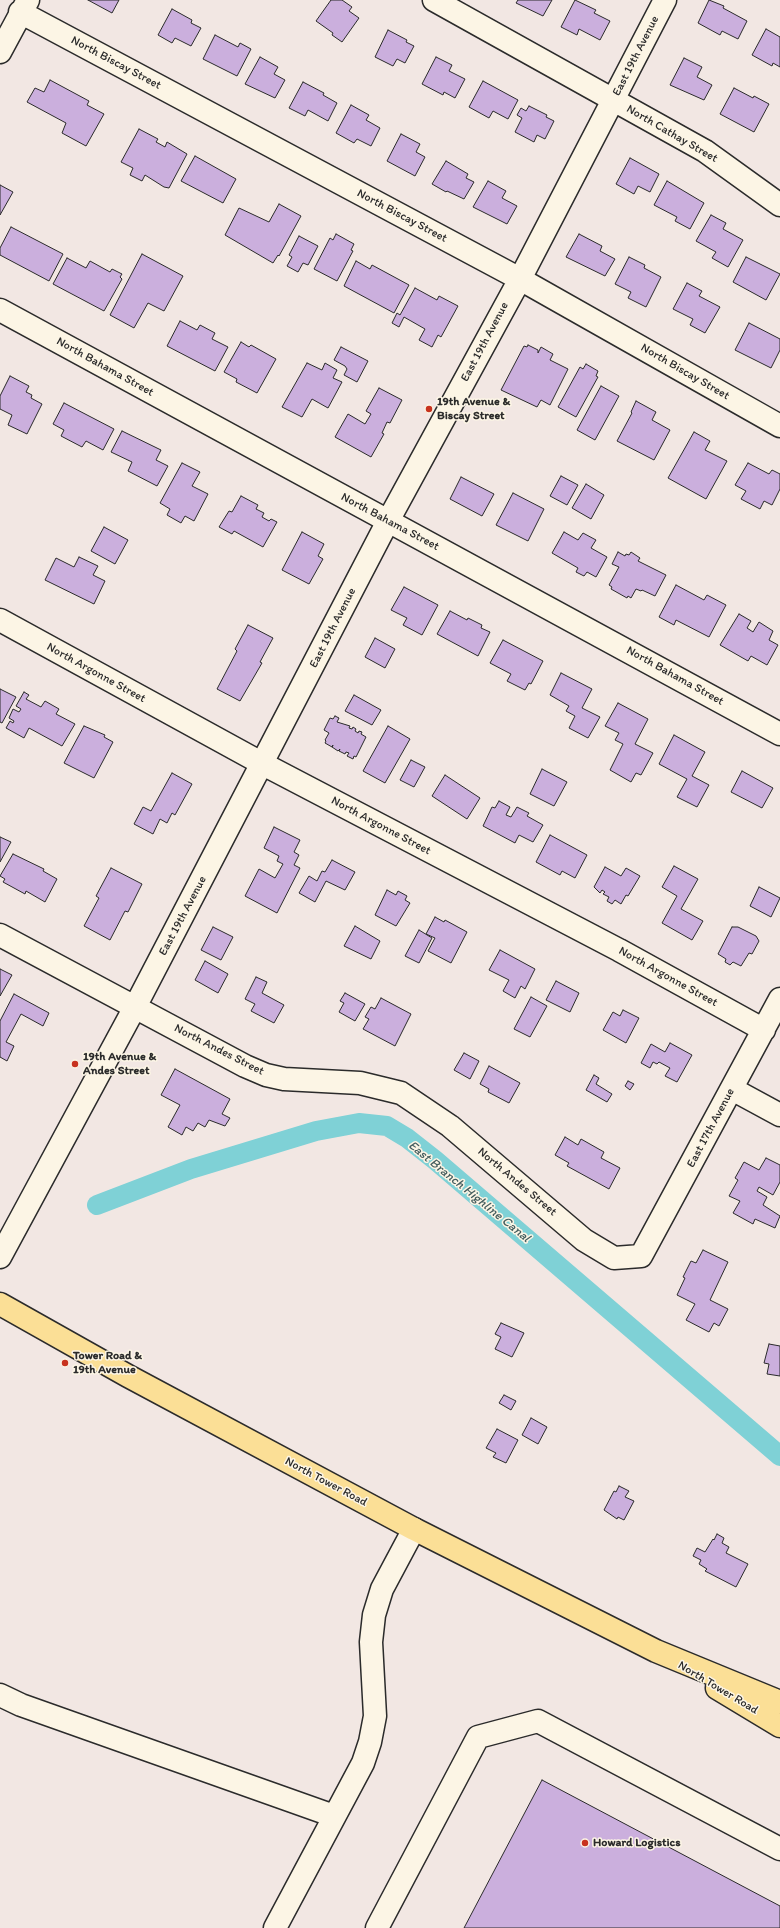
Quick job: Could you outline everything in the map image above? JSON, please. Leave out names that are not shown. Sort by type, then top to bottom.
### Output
[{"type":"main road","name":"North Tower Road","points":[[0,1304],[128,1376],[414,1529],[656,1651],[780,1702]]},
{"type":"main road","name":"North Tower Road","points":[[656,1651],[780,1726]]},
{"type":"street","name":"North Cathay Street","points":[[434,0],[705,151],[780,205]]},
{"type":"street","name":"East 19th Avenue","points":[[0,1256],[135,1008],[388,521],[520,278],[665,0]]},
{"type":"street","points":[[0,52],[24,6]]},
{"type":"street","name":"North Biscay Street","points":[[24,6],[520,278],[780,426]]},
{"type":"street","name":"North Bahama Street","points":[[0,310],[780,734]]},
{"type":"street","name":"North Argonne Street","points":[[0,620],[263,764],[622,952],[764,1030]]},
{"type":"street","name":"North Andes Street","points":[[0,935],[135,1008],[266,1075],[284,1079],[360,1083],[401,1093],[450,1126],[584,1240],[614,1258],[641,1256]]},
{"type":"street","name":"East 17th Avenue","points":[[641,1256],[780,999]]},
{"type":"street","points":[[732,1089],[780,1115]]},
{"type":"street","points":[[275,1928],[363,1763],[370,1742],[375,1716],[371,1642],[374,1615],[382,1589],[414,1529]]},
{"type":"street","points":[[0,1695],[29,1708],[334,1816]]},
{"type":"street","points":[[377,1928],[478,1737],[538,1721],[780,1849]]},
{"type":"building","points":[[88,0],[119,0],[112,13]]},
{"type":"building","points":[[331,0],[342,0],[352,7],[349,11],[359,18],[342,42],[332,35],[333,33],[316,21]]},
{"type":"building","points":[[518,0],[552,0],[543,16],[516,3]]},
{"type":"building","points":[[575,0],[596,10],[594,13],[610,21],[600,40],[579,29],[577,35],[561,27]]},
{"type":"building","points":[[709,0],[724,6],[723,8],[747,21],[738,39],[722,31],[720,35],[698,23]]},
{"type":"building","points":[[172,9],[192,20],[191,23],[201,28],[191,46],[175,38],[172,43],[158,35]]},
{"type":"building","points":[[766,29],[780,37],[780,67],[773,63],[772,66],[752,55]]},
{"type":"building","points":[[388,30],[407,40],[406,42],[414,46],[405,63],[397,59],[393,66],[375,57]]},
{"type":"building","points":[[215,35],[238,47],[240,43],[251,49],[237,76],[203,59]]},
{"type":"building","points":[[260,57],[278,67],[274,74],[285,80],[275,98],[245,84]]},
{"type":"building","points":[[436,57],[452,65],[449,71],[465,79],[455,98],[444,92],[443,95],[422,84]]},
{"type":"building","points":[[684,58],[702,67],[697,77],[712,85],[704,100],[670,85]]},
{"type":"building","points":[[50,80],[89,101],[87,105],[104,114],[86,146],[62,133],[66,123],[27,102],[35,88],[44,92]]},
{"type":"building","points":[[483,81],[518,100],[508,119],[493,111],[489,118],[469,107]]},
{"type":"building","points":[[303,82],[324,93],[323,95],[337,103],[328,121],[308,110],[305,116],[289,108]]},
{"type":"building","points":[[734,88],[769,104],[754,132],[720,114]]},
{"type":"building","points":[[351,105],[369,115],[366,120],[380,128],[371,146],[357,139],[354,143],[336,133]]},
{"type":"building","points":[[529,106],[547,115],[546,117],[554,121],[545,139],[537,135],[534,142],[515,132],[522,118],[517,115],[521,108],[526,111]]},
{"type":"building","points":[[139,129],[158,139],[156,142],[165,147],[167,142],[187,154],[169,188],[164,187],[145,175],[142,181],[130,175],[133,168],[121,162]]},
{"type":"building","points":[[401,134],[420,144],[416,152],[425,157],[415,176],[387,161]]},
{"type":"building","points":[[195,156],[236,179],[223,203],[181,181]]},
{"type":"building","points":[[630,158],[659,174],[650,192],[638,186],[634,194],[616,184]]},
{"type":"building","points":[[446,161],[468,174],[466,178],[474,182],[464,199],[447,191],[446,192],[432,184]]},
{"type":"building","points":[[488,181],[506,191],[502,198],[517,206],[507,224],[473,207]]},
{"type":"building","points":[[667,181],[704,203],[690,229],[675,221],[677,217],[654,205]]},
{"type":"building","points":[[0,185],[13,192],[0,215]]},
{"type":"building","points":[[279,204],[301,216],[279,256],[278,255],[273,263],[225,235],[239,208],[269,222]]},
{"type":"building","points":[[711,215],[726,223],[723,229],[743,240],[728,267],[712,258],[716,252],[696,241]]},
{"type":"building","points":[[11,227],[63,254],[49,281],[0,255],[0,248]]},
{"type":"building","points":[[336,234],[354,244],[351,250],[353,251],[337,281],[314,269],[330,238],[333,240]]},
{"type":"building","points":[[579,234],[602,246],[600,251],[615,259],[605,276],[566,257]]},
{"type":"building","points":[[299,236],[318,246],[308,265],[303,263],[298,272],[287,266],[292,257],[289,255]]},
{"type":"building","points":[[142,254],[183,276],[164,311],[148,303],[134,328],[110,315]]},
{"type":"building","points":[[629,257],[645,265],[644,268],[661,277],[646,307],[628,298],[631,292],[615,284]]},
{"type":"building","points":[[746,257],[780,274],[766,300],[733,282]]},
{"type":"building","points":[[67,258],[86,268],[90,261],[110,272],[112,269],[122,274],[120,277],[122,279],[104,311],[53,284]]},
{"type":"building","points":[[356,261],[370,269],[372,265],[409,285],[394,313],[344,286]]},
{"type":"building","points":[[687,283],[702,291],[699,296],[720,307],[705,333],[690,325],[693,319],[673,309]]},
{"type":"building","points":[[415,288],[437,300],[439,296],[458,306],[441,337],[438,335],[432,347],[419,340],[425,329],[404,317],[399,327],[392,323],[397,313],[400,315]]},
{"type":"building","points":[[180,321],[197,330],[200,325],[215,333],[212,339],[228,347],[215,371],[167,346]]},
{"type":"building","points":[[749,323],[780,339],[780,350],[771,368],[735,350]]},
{"type":"building","points":[[241,342],[249,347],[251,345],[276,359],[257,393],[236,382],[237,379],[224,372]]},
{"type":"building","points":[[528,345],[538,350],[538,353],[541,347],[553,354],[550,360],[568,369],[550,405],[541,400],[537,407],[501,390],[524,346],[527,347]]},
{"type":"building","points":[[341,347],[368,361],[357,382],[344,375],[347,369],[345,366],[334,360]]},
{"type":"building","points":[[307,363],[322,370],[325,363],[337,370],[333,378],[342,382],[328,408],[312,399],[302,417],[282,407]]},
{"type":"building","points":[[586,364],[598,371],[596,376],[598,377],[576,417],[558,407],[580,367],[583,369]]},
{"type":"building","points":[[10,376],[29,386],[26,392],[32,395],[31,398],[42,404],[27,434],[8,425],[12,415],[0,409],[0,396]]},
{"type":"building","points":[[601,386],[619,396],[595,440],[577,430]]},
{"type":"building","points":[[379,388],[402,400],[390,423],[387,422],[382,433],[384,434],[371,457],[335,437],[348,414],[365,424],[371,414],[366,411]]},
{"type":"building","points":[[636,401],[656,412],[652,420],[670,430],[654,460],[617,441],[632,413],[631,412]]},
{"type":"building","points":[[64,403],[114,429],[103,450],[86,441],[82,447],[61,436],[64,430],[53,424]]},
{"type":"building","points":[[122,431],[161,450],[156,460],[168,466],[157,486],[128,471],[132,462],[111,452]]},
{"type":"building","points":[[694,432],[710,441],[705,450],[727,461],[706,499],[668,478]]},
{"type":"building","points":[[182,463],[200,472],[192,486],[208,494],[194,521],[185,516],[181,523],[167,515],[170,509],[160,503]]},
{"type":"building","points":[[748,463],[769,474],[772,470],[780,474],[780,489],[772,505],[764,501],[760,509],[741,499],[746,491],[735,485]]},
{"type":"building","points":[[561,476],[578,485],[567,505],[550,496]]},
{"type":"building","points":[[461,477],[494,494],[482,516],[450,499]]},
{"type":"building","points":[[586,484],[604,495],[591,519],[572,508]]},
{"type":"building","points":[[513,493],[544,509],[528,541],[496,525]]},
{"type":"building","points":[[241,496],[258,505],[256,509],[264,513],[262,517],[269,521],[271,519],[277,522],[263,547],[234,531],[232,534],[219,527],[229,511],[232,512]]},
{"type":"building","points":[[104,527],[128,540],[115,564],[91,551]]},
{"type":"building","points":[[302,532],[324,544],[318,556],[323,559],[309,584],[282,570]]},
{"type":"building","points":[[564,532],[578,540],[583,533],[596,540],[591,548],[607,557],[596,577],[587,572],[584,576],[576,572],[578,568],[552,553]]},
{"type":"building","points":[[618,552],[625,556],[626,554],[629,555],[631,552],[640,558],[638,561],[666,575],[655,596],[636,589],[631,598],[628,596],[627,598],[611,589],[612,587],[609,585],[619,567],[612,564]]},
{"type":"building","points":[[79,557],[98,566],[93,575],[105,581],[94,604],[45,580],[56,558],[74,567]]},
{"type":"building","points":[[676,585],[704,600],[707,595],[726,605],[709,637],[676,620],[674,625],[659,617]]},
{"type":"building","points":[[404,587],[438,605],[422,635],[403,625],[407,618],[391,610]]},
{"type":"building","points":[[450,611],[467,620],[468,618],[482,625],[481,628],[490,632],[478,656],[437,634]]},
{"type":"building","points":[[739,614],[751,621],[747,628],[753,632],[759,622],[773,631],[769,640],[778,645],[767,665],[751,656],[748,661],[720,645]]},
{"type":"building","points":[[248,625],[273,638],[260,662],[262,663],[240,701],[217,689],[237,651],[235,649]]},
{"type":"building","points":[[375,638],[395,649],[385,668],[365,657]]},
{"type":"building","points":[[503,640],[543,661],[531,684],[529,683],[525,690],[507,681],[511,674],[490,663]]},
{"type":"building","points":[[561,673],[592,689],[582,708],[600,717],[588,738],[569,728],[575,716],[566,711],[569,706],[550,695]]},
{"type":"building","points":[[0,689],[16,697],[2,723],[0,722]]},
{"type":"building","points":[[24,692],[29,695],[26,699],[41,707],[45,701],[59,709],[56,714],[75,724],[62,746],[29,728],[24,738],[6,728],[10,721],[13,723],[14,721],[9,718],[13,709],[19,712],[21,709],[16,706]]},
{"type":"building","points":[[354,695],[381,710],[372,725],[345,711]]},
{"type":"building","points":[[618,703],[648,719],[635,744],[653,753],[641,775],[636,773],[631,782],[610,770],[623,744],[615,740],[619,733],[605,726]]},
{"type":"building","points":[[335,716],[339,718],[337,722],[350,726],[349,728],[352,729],[353,727],[356,729],[355,731],[358,733],[359,731],[362,732],[361,734],[366,737],[356,757],[354,756],[353,759],[347,756],[349,753],[346,752],[345,754],[339,751],[340,749],[338,751],[325,743],[329,733],[324,730],[330,718],[333,719]]},
{"type":"building","points":[[84,726],[105,735],[104,737],[113,742],[94,778],[64,763]]},
{"type":"building","points":[[388,726],[410,739],[385,783],[363,771]]},
{"type":"building","points":[[674,735],[705,752],[692,776],[709,785],[697,807],[677,797],[687,779],[659,764]]},
{"type":"building","points":[[411,760],[425,767],[414,787],[400,780]]},
{"type":"building","points":[[542,769],[567,782],[554,806],[530,794]]},
{"type":"building","points":[[742,771],[773,788],[762,808],[731,792]]},
{"type":"building","points":[[172,773],[192,784],[175,815],[172,813],[167,823],[160,819],[153,834],[134,824],[143,807],[151,811]]},
{"type":"building","points":[[445,775],[480,798],[467,819],[432,796]]},
{"type":"building","points":[[499,801],[510,807],[506,815],[511,817],[517,807],[529,813],[527,816],[543,825],[533,842],[519,835],[515,843],[483,826],[492,807],[495,808]]},
{"type":"building","points":[[274,827],[300,840],[294,852],[299,855],[294,865],[300,868],[277,913],[245,896],[259,869],[275,878],[283,864],[277,861],[279,856],[264,848]]},
{"type":"building","points":[[550,835],[587,855],[575,878],[562,871],[560,875],[536,862]]},
{"type":"building","points":[[0,837],[11,842],[0,862]]},
{"type":"building","points":[[13,854],[44,869],[43,871],[57,879],[45,902],[26,891],[25,894],[3,882],[5,879],[0,876]]},
{"type":"building","points":[[332,860],[355,872],[345,890],[326,881],[315,902],[299,893],[309,876],[317,881],[322,871],[325,872]]},
{"type":"building","points":[[674,866],[698,879],[681,909],[703,921],[692,940],[662,923],[677,896],[662,887]]},
{"type":"building","points":[[605,867],[621,876],[626,868],[640,876],[628,896],[626,895],[621,904],[615,900],[612,904],[607,901],[609,897],[603,894],[605,892],[602,890],[600,893],[594,887]]},
{"type":"building","points":[[111,868],[142,884],[128,912],[125,911],[110,940],[84,926],[99,898],[96,896]]},
{"type":"building","points":[[759,887],[780,898],[771,917],[750,906]]},
{"type":"building","points":[[387,890],[396,895],[398,891],[407,896],[405,900],[410,903],[396,926],[375,915]]},
{"type":"building","points":[[435,917],[444,922],[445,920],[467,932],[451,963],[428,951],[435,938],[426,934]]},
{"type":"building","points":[[355,926],[380,941],[371,959],[344,946]]},
{"type":"building","points":[[213,927],[233,937],[221,960],[201,950]]},
{"type":"building","points":[[732,927],[738,927],[756,936],[759,941],[752,954],[749,953],[741,966],[733,962],[730,965],[725,962],[726,959],[718,954]]},
{"type":"building","points":[[419,930],[432,938],[419,963],[405,956]]},
{"type":"building","points":[[500,950],[535,969],[525,989],[521,986],[515,998],[503,991],[509,980],[489,970]]},
{"type":"building","points":[[205,961],[228,974],[218,993],[195,980]]},
{"type":"building","points":[[0,969],[12,975],[0,996]]},
{"type":"building","points":[[256,977],[267,982],[262,993],[284,1005],[274,1023],[251,1011],[255,1004],[245,999]]},
{"type":"building","points":[[556,981],[579,993],[570,1012],[546,1000]]},
{"type":"building","points":[[345,993],[365,1004],[355,1021],[339,1012],[344,1003],[340,1001]]},
{"type":"building","points":[[14,994],[49,1013],[43,1026],[21,1014],[6,1042],[14,1046],[7,1061],[0,1057],[0,1021]]},
{"type":"building","points":[[531,997],[547,1006],[530,1037],[514,1029]]},
{"type":"building","points":[[381,998],[411,1014],[395,1046],[363,1029],[369,1019],[365,1017],[371,1007],[375,1009]]},
{"type":"building","points":[[623,1010],[639,1018],[626,1043],[603,1030],[613,1012],[620,1016]]},
{"type":"building","points":[[670,1043],[692,1055],[677,1082],[665,1076],[670,1068],[659,1062],[657,1064],[653,1062],[650,1068],[641,1063],[651,1044],[665,1052]]},
{"type":"building","points":[[464,1053],[479,1061],[470,1079],[454,1070]]},
{"type":"building","points":[[489,1066],[520,1083],[509,1103],[488,1092],[489,1089],[480,1084]]},
{"type":"building","points":[[175,1069],[230,1099],[222,1114],[230,1118],[225,1126],[209,1120],[205,1127],[198,1123],[193,1131],[186,1127],[182,1135],[168,1127],[180,1105],[161,1095]]},
{"type":"building","points":[[594,1075],[599,1078],[596,1084],[612,1094],[607,1102],[586,1090]]},
{"type":"building","points":[[628,1081],[634,1084],[630,1090],[625,1086]]},
{"type":"building","points":[[565,1137],[578,1145],[581,1139],[604,1152],[601,1158],[620,1168],[609,1189],[567,1166],[569,1163],[555,1155]]},
{"type":"building","points":[[766,1158],[780,1165],[780,1182],[773,1195],[759,1187],[757,1191],[767,1197],[763,1205],[780,1216],[775,1228],[755,1219],[753,1224],[733,1213],[740,1201],[729,1196],[738,1180],[735,1178],[744,1162],[759,1170]]},
{"type":"building","points":[[703,1250],[728,1262],[710,1300],[728,1309],[719,1326],[714,1323],[709,1332],[686,1320],[695,1304],[677,1295],[685,1278],[683,1277],[691,1261],[696,1263]]},
{"type":"building","points":[[501,1323],[524,1333],[512,1357],[495,1349],[501,1337],[495,1334]]},
{"type":"building","points":[[769,1344],[780,1346],[780,1376],[767,1374],[769,1364],[764,1363]]},
{"type":"building","points":[[504,1395],[516,1401],[511,1410],[499,1403]]},
{"type":"building","points":[[531,1418],[547,1427],[538,1444],[522,1435]]},
{"type":"building","points":[[497,1429],[518,1440],[506,1463],[493,1457],[496,1453],[486,1448]]},
{"type":"building","points":[[619,1486],[629,1491],[625,1497],[634,1501],[624,1520],[618,1517],[617,1519],[604,1510],[614,1491],[616,1492]]},
{"type":"building","points":[[717,1534],[724,1538],[722,1543],[729,1547],[726,1553],[748,1564],[736,1587],[705,1571],[707,1569],[699,1564],[701,1560],[693,1556],[697,1548],[705,1552]]},
{"type":"building","name":"Howard Logistics","points":[[542,1780],[780,1906],[780,1928],[464,1928]]},
{"type":"waterway","name":"East Branch Highline Canal","points":[[97,1205],[191,1169],[316,1131],[359,1123],[387,1126],[407,1138],[435,1160],[780,1456]]},
{"type":"place","name":"19th Avenue & Biscay Street","points":[[429,409]]},
{"type":"place","name":"19th Avenue & Andes Street","points":[[75,1064]]},
{"type":"place","name":"Tower Road & 19th Avenue","points":[[65,1363]]},
{"type":"place","name":"Howard Logistics","points":[[585,1843]]}]
